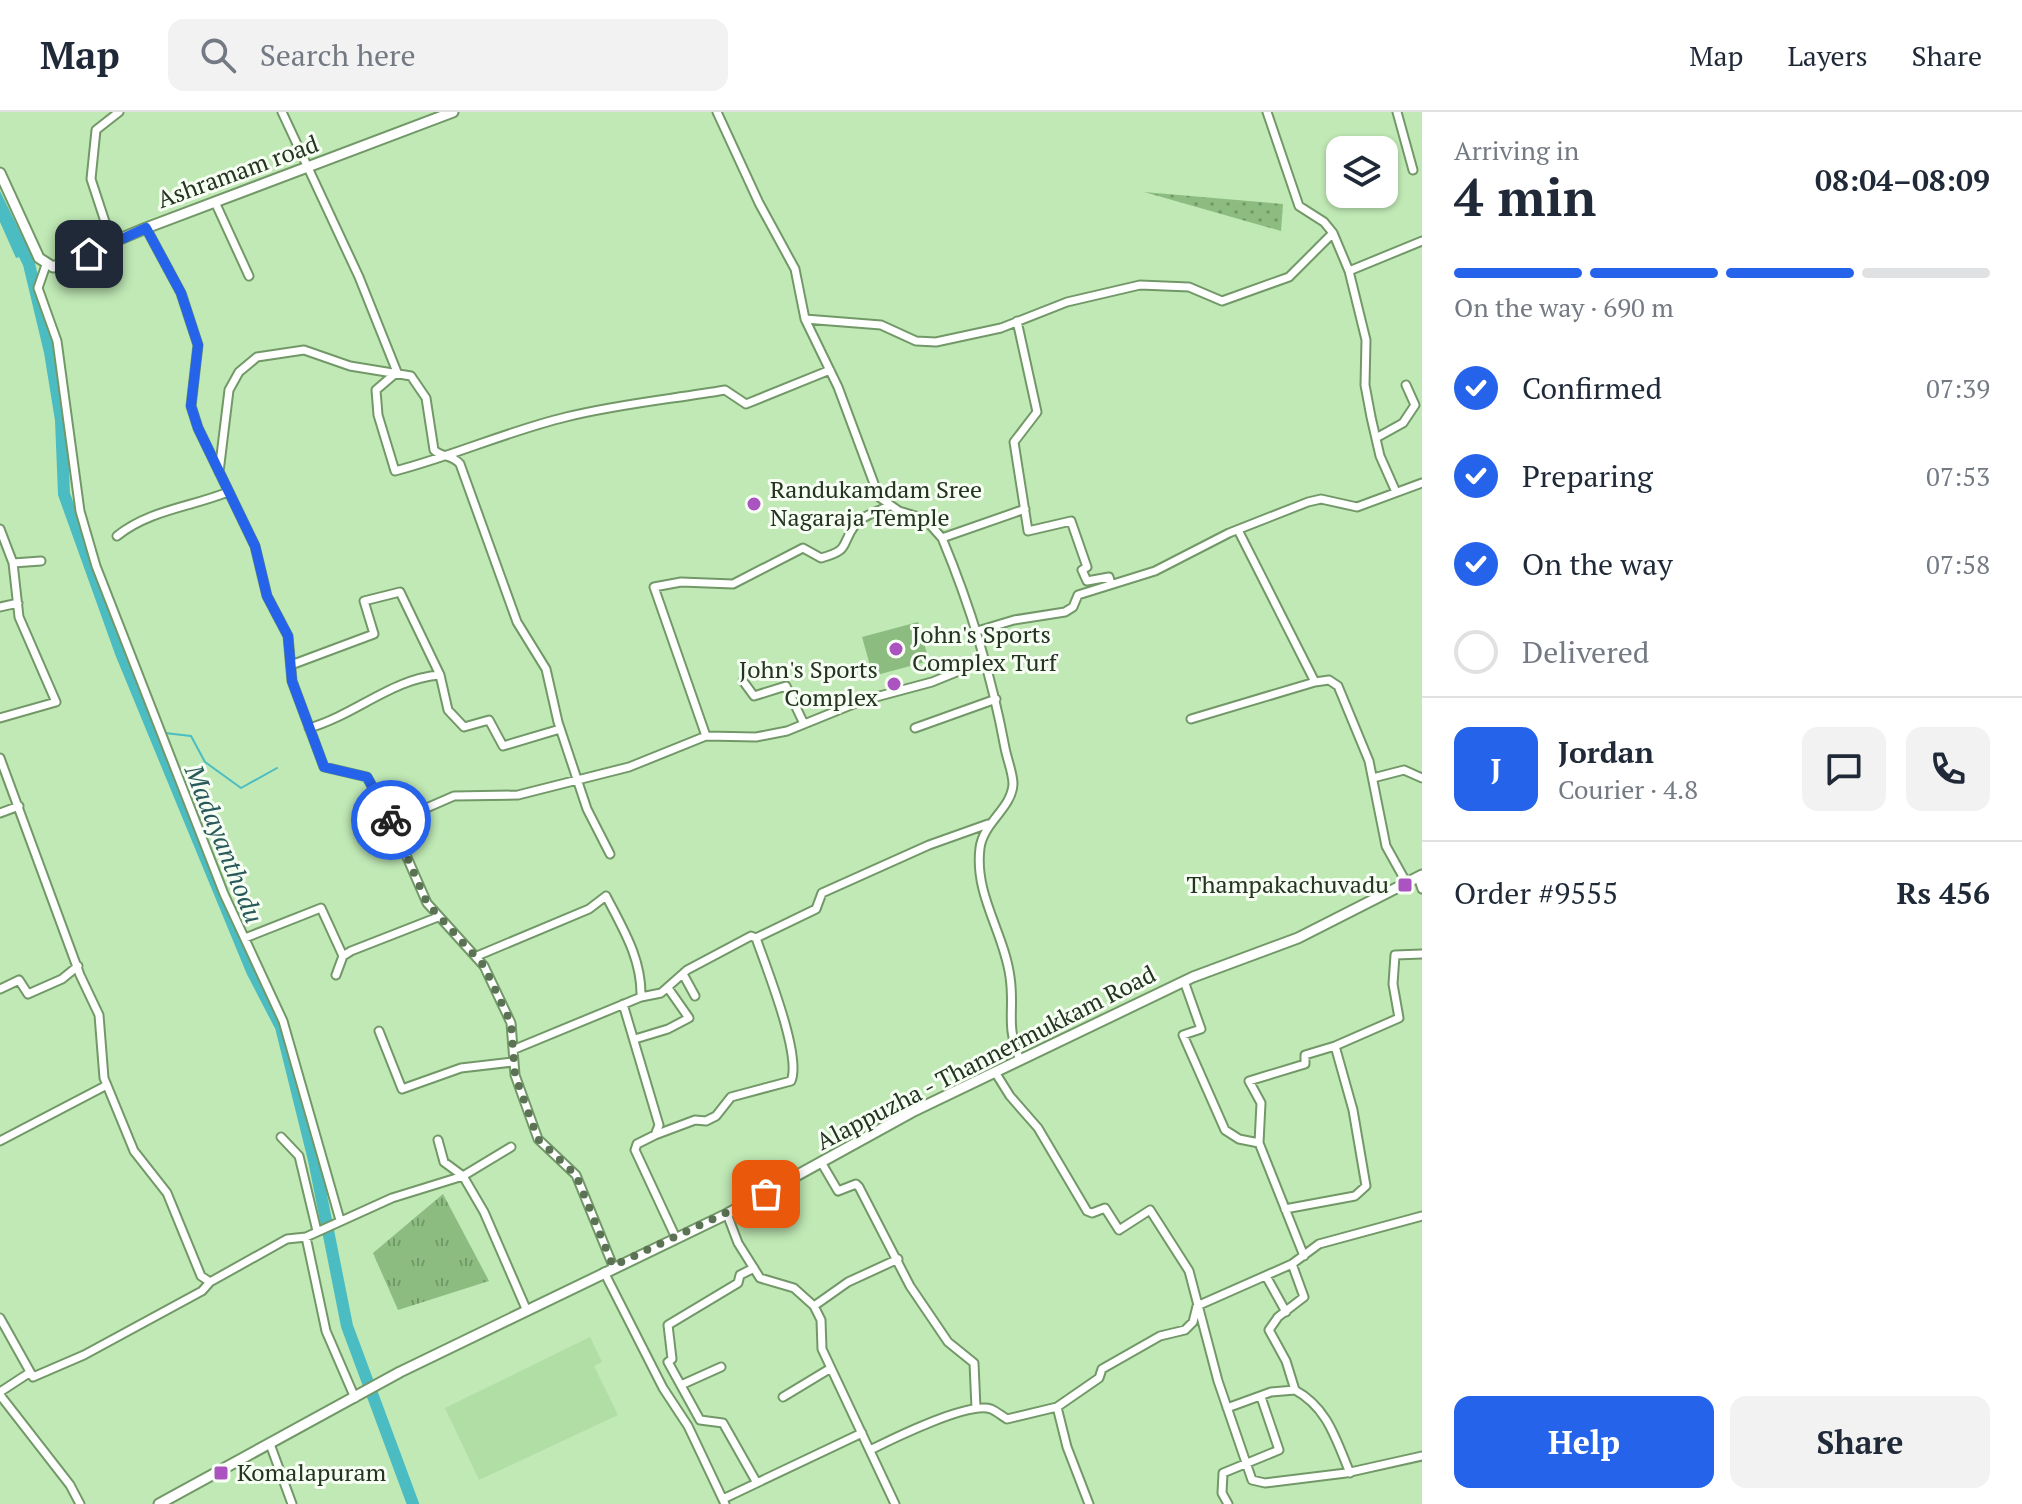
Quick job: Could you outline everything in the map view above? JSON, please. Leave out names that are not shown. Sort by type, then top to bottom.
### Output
[{"type":"main road","name":"Ashramam road","points":[[46,265],[66,264],[146,228],[453,112]]},
{"type":"main road","points":[[0,173],[39,258],[46,265]]},
{"type":"main road","name":"Alappuzha - Thannermukkam Road","points":[[357,1397],[400,1372],[608,1269],[727,1214],[868,1134],[1184,981],[1298,938],[1420,876]]},
{"type":"main road","points":[[159,1504],[357,1397]]},
{"type":"street","points":[[112,243],[91,179],[96,130],[119,112]]},
{"type":"street","points":[[282,112],[359,277],[397,372]]},
{"type":"street","points":[[717,112],[773,231],[795,269],[805,319],[830,370],[874,486],[889,506],[925,519],[942,538],[984,661],[996,699],[1013,784],[1008,800],[988,824],[980,846],[980,874],[984,901],[1010,978],[1010,1037],[1020,1060]]},
{"type":"street","points":[[1267,112],[1299,206],[1324,222],[1333,233],[1349,271],[1366,340],[1365,385],[1376,438],[1396,492]]},
{"type":"street","points":[[1397,112],[1413,170]]},
{"type":"street","points":[[215,202],[249,276]]},
{"type":"street","points":[[146,228],[181,293],[198,345],[191,406],[255,546],[267,596],[288,636],[292,681],[324,767],[367,777],[392,823],[427,903],[477,956],[511,1023],[515,1049],[513,1062],[538,1139],[576,1175],[608,1269],[663,1388],[688,1426],[724,1502],[862,1433]]},
{"type":"street","points":[[805,319],[881,325],[916,341],[936,342],[1017,321],[1067,302],[1140,285],[1189,287],[1222,301],[1289,277],[1333,233]]},
{"type":"street","points":[[1349,271],[1422,241]]},
{"type":"street","points":[[46,265],[38,288],[57,341],[80,511],[96,566],[245,938],[283,1021],[340,1220]]},
{"type":"street","points":[[1017,321],[1037,412],[1014,442],[1028,531],[1071,521],[1087,567],[1082,570],[1087,581],[1109,577],[1111,584]]},
{"type":"street","points":[[219,472],[229,390],[250,361],[304,350],[350,366],[411,376],[426,398],[434,450],[452,456],[460,464],[517,622],[546,669],[560,729],[587,809],[610,854]]},
{"type":"street","points":[[397,372],[376,390],[378,415],[395,471],[452,456],[528,427],[568,416],[725,390],[746,404],[830,370]]},
{"type":"street","points":[[1376,438],[1403,423],[1415,405],[1406,385]]},
{"type":"street","points":[[974,632],[1014,620],[1065,612],[1073,607],[1078,595],[1155,571],[1238,530],[1308,502],[1321,499],[1357,507],[1422,483]]},
{"type":"street","points":[[117,536],[132,524],[228,492]]},
{"type":"street","points":[[706,736],[654,587],[681,582],[733,584],[803,548],[821,558],[838,553],[847,546],[858,521],[889,506]]},
{"type":"street","points":[[942,538],[1025,509]]},
{"type":"street","points":[[0,529],[13,563],[19,617],[56,702],[0,718]]},
{"type":"street","points":[[1238,530],[1315,682]]},
{"type":"street","points":[[13,563],[41,561]]},
{"type":"street","points":[[291,665],[374,634],[364,601],[400,592],[440,675],[448,710],[464,727],[489,720],[503,746],[560,729]]},
{"type":"street","points":[[0,607],[18,603]]},
{"type":"street","points":[[392,823],[454,796],[518,795],[629,767],[706,736],[756,737],[804,724],[984,661]]},
{"type":"street","points":[[309,728],[340,718],[410,680],[440,675]]},
{"type":"street","points":[[1191,719],[1315,682],[1329,680],[1338,686],[1373,778],[1380,827],[1406,882]]},
{"type":"street","points":[[743,681],[754,696],[786,686],[804,724]]},
{"type":"street","points":[[915,728],[996,699]]},
{"type":"street","points":[[0,758],[99,1015],[107,1085],[134,1151],[162,1183],[201,1276],[210,1282]]},
{"type":"street","points":[[1373,778],[1404,770],[1422,778]]},
{"type":"street","points":[[0,813],[19,806]]},
{"type":"street","points":[[515,1049],[668,988],[683,974],[751,936],[756,938],[816,909],[822,893],[929,845],[988,824]]},
{"type":"street","points":[[1420,876],[1422,889]]},
{"type":"street","points":[[477,956],[589,909],[606,896],[634,951],[641,977],[641,997]]},
{"type":"street","points":[[245,938],[321,908],[343,956],[336,975]]},
{"type":"street","points":[[343,956],[438,917]]},
{"type":"street","points":[[676,1238],[635,1150],[637,1144],[695,1120],[706,1121],[716,1116],[731,1097],[791,1081],[795,1066],[783,1018],[756,938]]},
{"type":"street","points":[[1304,1256],[1259,1143],[1261,1103],[1249,1081],[1305,1064],[1305,1055],[1335,1046],[1399,1018],[1393,984],[1395,955],[1422,954]]},
{"type":"street","points":[[0,989],[19,980],[28,994],[62,979],[78,966]]},
{"type":"street","points":[[683,974],[695,996]]},
{"type":"street","points":[[1184,981],[1201,1029],[1183,1035],[1225,1130],[1239,1139],[1259,1143]]},
{"type":"street","points":[[635,1039],[668,1029],[689,1018],[668,988]]},
{"type":"street","points":[[623,1004],[659,1125],[655,1135]]},
{"type":"street","points":[[379,1031],[402,1089],[461,1068],[513,1062]]},
{"type":"street","points":[[1285,1209],[1355,1196],[1366,1186],[1353,1110],[1335,1046]]},
{"type":"street","points":[[995,1072],[1010,1096],[1038,1128],[1087,1211],[1092,1213],[1105,1208],[1119,1230],[1150,1210],[1189,1271],[1227,1408],[1252,1480],[1258,1483],[1350,1473],[1422,1456]]},
{"type":"street","points":[[0,1141],[107,1085]]},
{"type":"street","points":[[281,1137],[299,1156],[320,1230]]},
{"type":"street","points":[[438,1140],[444,1162],[463,1176],[484,1212],[527,1311]]},
{"type":"street","points":[[0,1318],[33,1377],[84,1355],[202,1291],[210,1282],[287,1239],[306,1237],[340,1220],[463,1176],[511,1147]]},
{"type":"street","points":[[821,1162],[838,1191],[856,1184],[859,1187],[910,1286],[948,1342],[974,1363],[976,1408]]},
{"type":"street","points":[[727,1214],[760,1278],[794,1288],[814,1306],[821,1320],[822,1349],[895,1504]]},
{"type":"street","points":[[1197,1306],[1292,1264],[1319,1244],[1422,1216]]},
{"type":"street","points":[[306,1237],[326,1331],[357,1397]]},
{"type":"street","points":[[814,1306],[848,1282],[898,1259]]},
{"type":"street","points":[[1292,1264],[1304,1297],[1278,1317],[1269,1330],[1286,1361],[1295,1390]]},
{"type":"street","points":[[754,1268],[740,1275],[738,1283],[668,1325],[672,1359],[668,1362],[700,1420],[723,1423],[757,1483]]},
{"type":"street","points":[[1266,1276],[1286,1312]]},
{"type":"street","points":[[870,1450],[900,1435],[976,1408],[989,1408],[1007,1419],[1057,1407],[1099,1378],[1102,1369],[1160,1336],[1185,1330],[1193,1322],[1197,1306]]},
{"type":"street","points":[[681,1385],[721,1367]]},
{"type":"street","points":[[783,1397],[831,1368]]},
{"type":"street","points":[[29,1373],[0,1393],[70,1485],[80,1504]]},
{"type":"street","points":[[1227,1408],[1271,1392],[1295,1390],[1312,1399],[1332,1427],[1350,1473]]},
{"type":"street","points":[[1228,1504],[1222,1493],[1223,1473],[1279,1450],[1261,1397]]},
{"type":"street","points":[[1057,1407],[1067,1447],[1089,1504]]},
{"type":"street","points":[[270,1444],[292,1504]]},
{"type":"shaded area","points":[[590,1337],[602,1362],[594,1366],[618,1415],[479,1480],[445,1408]]},
{"type":"green space","points":[[1144,192],[1283,204],[1281,231]]},
{"type":"green space","name":"John's Sports Complex Turf","points":[[918,622],[929,661],[873,676],[862,637]]},
{"type":"green space","points":[[443,1194],[489,1281],[398,1310],[373,1253]]},
{"type":"water","points":[[0,191],[31,254],[16,258],[0,222]]},
{"type":"waterway","name":"Madayanthodu","points":[[18,241],[29,264],[50,352],[61,420],[64,494],[121,653],[252,971],[281,1027],[314,1160],[347,1326],[413,1504]]},
{"type":"waterway","points":[[165,733],[191,736],[205,762],[241,788],[277,768]]},
{"type":"way so far","points":[[391,820],[427,903],[484,966],[494,994],[511,1023],[515,1075],[538,1139],[576,1175],[613,1266],[766,1194]]},
{"type":"place","name":"Randukamdam Sree Nagaraja Temple","points":[[754,504]]},
{"type":"place","name":"John's Sports Complex Turf","points":[[896,649]]},
{"type":"place","name":"John's Sports Complex","points":[[894,684]]},
{"type":"place","name":"Thampakachuvadu","points":[[1405,885]]},
{"type":"place","name":"Komalapuram","points":[[221,1473]]},
{"type":"route","points":[[89,254],[146,228],[168,267],[181,293],[199,349],[191,406],[198,428],[255,546],[267,596],[288,636],[292,681],[324,767],[367,777],[391,820]]}]
